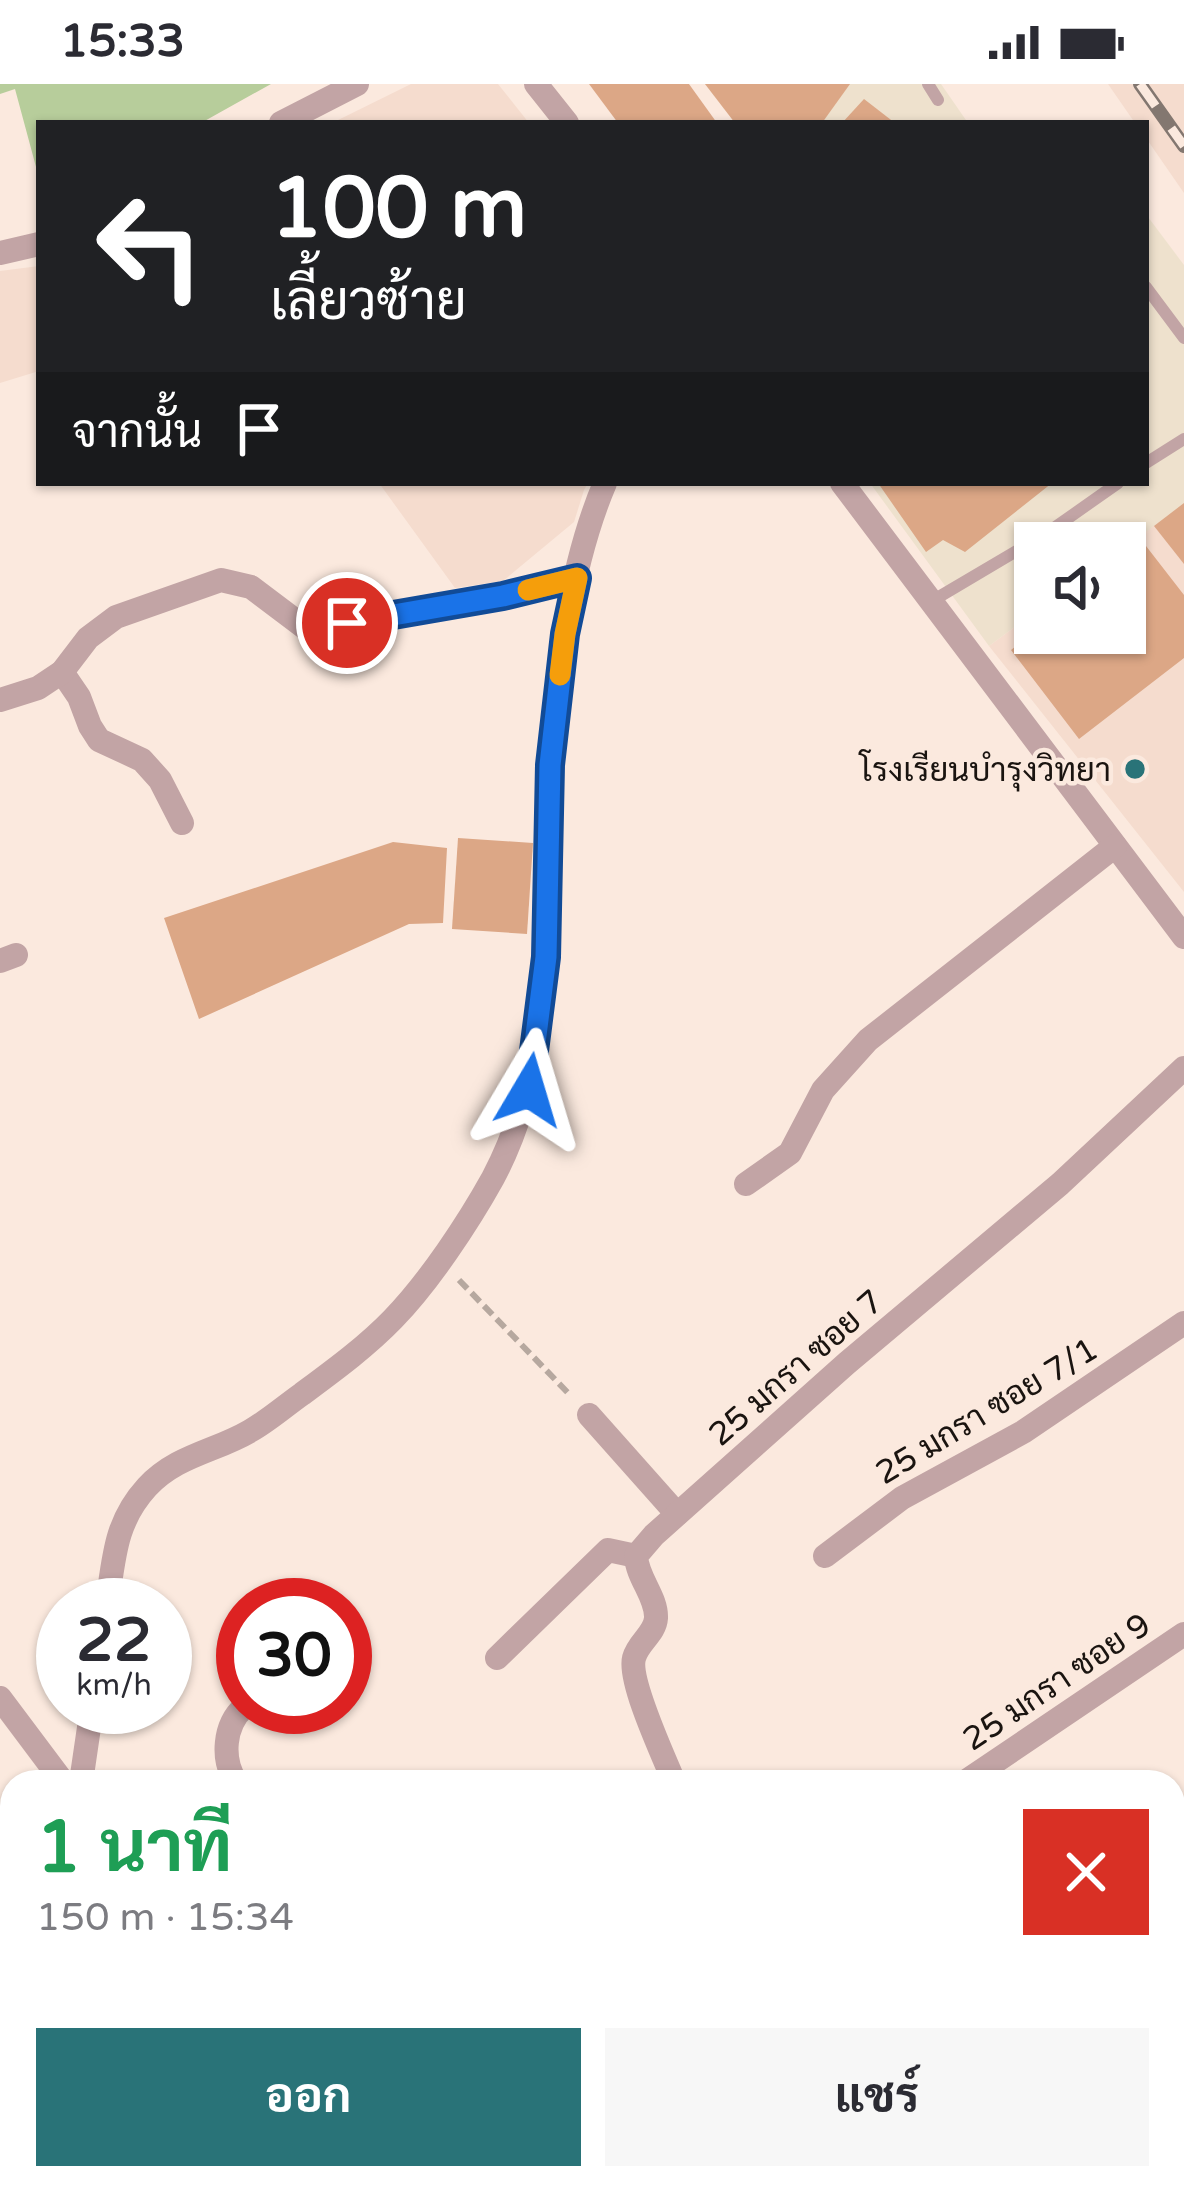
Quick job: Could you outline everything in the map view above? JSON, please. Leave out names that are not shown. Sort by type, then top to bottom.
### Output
[{"type":"street","points":[[287,120],[357,84]]},
{"type":"street","points":[[536,84],[565,120]]},
{"type":"street","points":[[0,253],[36,245]]},
{"type":"street","points":[[111,1578],[119,1528],[146,1489],[172,1465],[250,1431],[336,1369],[394,1319],[439,1262],[495,1175],[529,1090],[546,957],[550,765],[565,634],[588,522],[603,486]]},
{"type":"street","points":[[844,486],[1184,937]]},
{"type":"street","points":[[0,700],[38,688],[62,672],[88,638],[116,616],[221,580],[251,586],[308,630],[503,596],[577,578]]},
{"type":"street","points":[[62,672],[99,740],[142,760],[160,781],[182,823]]},
{"type":"street","points":[[746,1184],[790,1153],[823,1090],[868,1040],[1115,846]]},
{"type":"street","name":"25 มกรา ซอย 7","points":[[636,1556],[654,1534],[1060,1184],[1184,1068]]},
{"type":"street","name":"25 มกรา ซอย 7/1","points":[[826,1556],[902,1498],[1023,1432],[1184,1323]]},
{"type":"street","points":[[589,1415],[677,1514]]},
{"type":"street","points":[[496,1658],[608,1550],[636,1556],[637,1570],[657,1612],[654,1629],[632,1661],[638,1690],[669,1770]]},
{"type":"street","name":"25 มกรา ซอย 9","points":[[983,1770],[1184,1634]]},
{"type":"street","points":[[0,1699],[54,1770]]},
{"type":"street","points":[[0,1745],[24,1730]]},
{"type":"street","points":[[83,1770],[88,1734]]},
{"type":"street","points":[[228,1734],[225,1742],[230,1770]]},
{"type":"lane","points":[[928,84],[938,100]]},
{"type":"lane","points":[[1149,291],[1184,338]]},
{"type":"lane","points":[[1149,461],[1184,439]]},
{"type":"lane","points":[[931,602],[1047,533],[1114,486]]},
{"type":"path","points":[[439,1262],[589,1415]]},
{"type":"shaded area","points":[[411,84],[498,84],[527,120],[338,120]]},
{"type":"shaded area","points":[[705,84],[941,84],[966,120],[733,120]]},
{"type":"shaded area","points":[[1108,84],[1184,84],[1184,193],[1149,142],[1149,120],[1133,120]]},
{"type":"shaded area","points":[[1149,218],[1184,265],[1184,504],[1146,532],[1146,522],[1014,522],[1014,628],[989,646],[872,486],[1149,486]]},
{"type":"shaded area","points":[[36,266],[36,372],[0,383],[0,271]]},
{"type":"shaded area","points":[[381,486],[586,486],[574,522],[503,581],[455,588]]},
{"type":"shaded area","name":"โรงเรียนบำรุงวิทยา","points":[[1184,503],[1184,892],[989,646],[1014,628],[1014,654],[1146,654],[1146,531]]},
{"type":"green space","points":[[0,84],[271,84],[206,120],[36,120],[36,167],[15,89],[0,94]]},
{"type":"building","points":[[589,84],[689,84],[715,120],[616,120]]},
{"type":"building","points":[[705,84],[850,84],[824,120],[733,120]]},
{"type":"building","points":[[864,99],[891,120],[845,120]]},
{"type":"building","points":[[880,486],[1048,486],[965,552],[943,540],[926,552]]},
{"type":"building","points":[[1184,503],[1184,564],[1154,526]]},
{"type":"building","points":[[1146,546],[1184,595],[1184,658],[1079,739],[1014,654],[1146,654]]},
{"type":"building","points":[[458,838],[533,843],[527,934],[452,929]]},
{"type":"building","points":[[393,842],[447,848],[443,923],[409,924],[199,1019],[164,918]]},
{"type":"railway","points":[[1140,84],[1184,146]]},
{"type":"slow traffic","points":[[528,590],[577,578],[560,675]]},
{"type":"place","name":"โรงเรียนบำรุงวิทยา","points":[[1135,769]]},
{"type":"route","points":[[347,623],[577,578],[565,634],[550,765],[546,957],[529,1090]]}]
